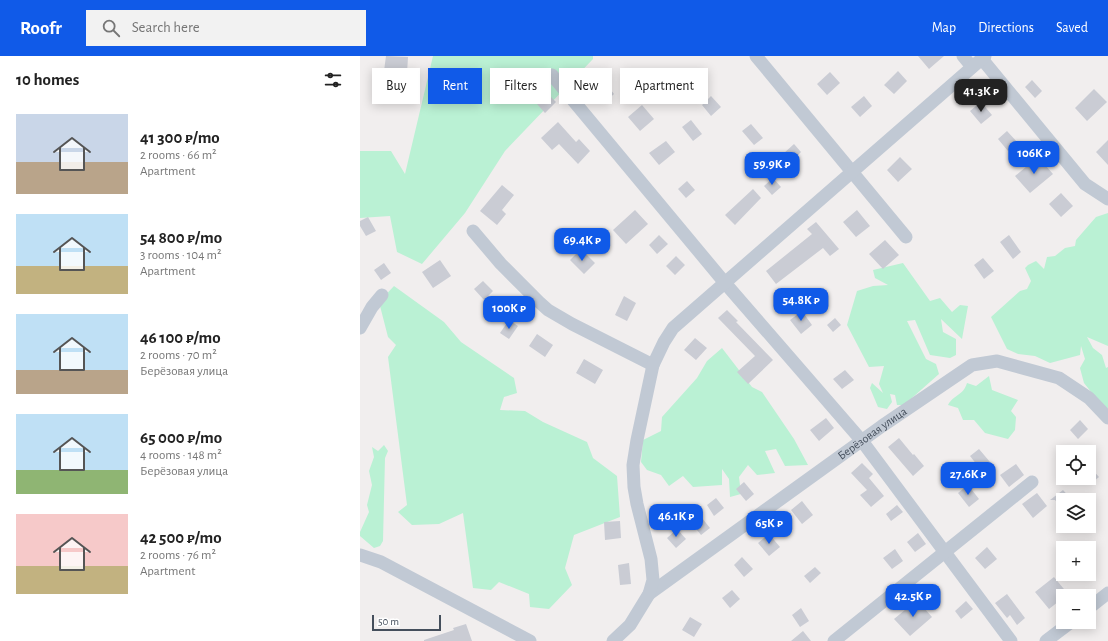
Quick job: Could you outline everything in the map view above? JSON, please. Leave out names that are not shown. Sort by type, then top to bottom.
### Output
[{"type":"street","points":[[756,56],[906,237]]},
{"type":"street","points":[[963,56],[980,61],[1085,184],[1108,199]]},
{"type":"street","points":[[613,641],[630,625],[649,594],[652,580],[651,559],[634,487],[634,465],[637,440],[653,365],[664,342],[673,328],[980,61]]},
{"type":"street","points":[[552,75],[725,283],[862,441],[1011,641]]},
{"type":"street","points":[[473,231],[501,264],[548,310],[572,324],[653,365]]},
{"type":"street","points":[[360,328],[372,307],[382,295]]},
{"type":"street","name":"Берёзовая улица","points":[[649,594],[862,441],[972,365],[997,361],[1059,378],[1089,398],[1108,418]]},
{"type":"street","points":[[834,641],[1032,482]]},
{"type":"street","points":[[360,555],[381,562],[530,641]]},
{"type":"street","points":[[1096,602],[1108,593]]},
{"type":"street","points":[[1046,641],[1062,629]]},
{"type":"green space","points":[[433,56],[593,56],[593,59],[584,68],[559,68],[559,95],[551,103],[551,68],[490,68],[490,104],[550,104],[505,151],[465,213],[422,264],[397,252],[390,216],[360,218],[360,151],[391,151],[405,174],[428,77],[428,104],[482,104],[482,68],[430,68]]},
{"type":"green space","points":[[1108,213],[1108,346],[1087,337],[1093,348],[1102,355],[1106,368],[1108,367],[1108,409],[1103,407],[1084,383],[1080,368],[1085,359],[1081,346],[1080,355],[1050,363],[1035,356],[1018,354],[1007,349],[991,317],[1020,291],[1027,289],[1031,281],[1025,268],[1028,265],[1036,261],[1044,269],[1047,257],[1055,256],[1065,248],[1075,246],[1076,240],[1096,217]]},
{"type":"green space","points":[[903,263],[930,301],[940,298],[952,312],[960,305],[968,306],[962,339],[941,319],[943,332],[956,339],[956,355],[950,358],[930,355],[915,320],[907,321],[926,359],[936,364],[939,374],[904,405],[897,405],[895,395],[890,394],[892,402],[887,409],[878,407],[870,388],[872,383],[883,393],[879,384],[884,366],[869,367],[847,325],[857,291],[873,286],[888,285],[875,278],[873,270]]},
{"type":"green space","points":[[394,286],[444,322],[461,342],[514,378],[517,393],[504,397],[500,410],[525,411],[543,422],[587,442],[593,458],[617,476],[620,517],[574,535],[565,568],[572,585],[549,609],[530,607],[529,594],[499,582],[491,590],[473,588],[463,513],[439,524],[412,525],[398,512],[407,505],[388,357],[396,345],[388,337],[379,302]]},
{"type":"green space","points":[[722,348],[752,387],[762,392],[794,439],[808,465],[785,466],[776,449],[765,451],[775,473],[757,475],[748,465],[739,477],[741,494],[730,497],[729,479],[722,469],[722,485],[693,487],[683,476],[669,486],[661,475],[647,470],[641,462],[643,440],[661,431],[662,417],[697,378],[707,361]]},
{"type":"green space","points":[[989,376],[992,390],[1018,400],[1011,411],[1016,417],[1015,430],[1008,439],[985,433],[974,420],[963,420],[958,408],[948,405],[950,401],[961,393],[967,383],[976,386]]},
{"type":"green space","points":[[384,445],[388,451],[385,458],[383,541],[380,546],[374,548],[360,536],[360,532],[369,512],[367,505],[372,485],[369,471],[374,457],[372,447],[378,451]]},
{"type":"building","points":[[386,56],[408,57],[407,68],[384,68]]},
{"type":"building","points":[[918,56],[944,56],[929,69]]},
{"type":"building","points":[[898,71],[907,81],[894,94],[884,85]]},
{"type":"building","points":[[830,72],[840,83],[827,95],[817,84]]},
{"type":"building","points":[[1032,80],[1042,91],[1035,98],[1025,87]]},
{"type":"building","points":[[1094,89],[1107,102],[1087,121],[1075,108]]},
{"type":"building","points":[[711,96],[721,107],[711,116],[702,105],[708,104],[708,99]]},
{"type":"building","points":[[864,96],[872,106],[860,117],[851,107]]},
{"type":"building","points":[[551,97],[556,102],[545,113],[537,104],[551,104]]},
{"type":"building","points":[[981,102],[992,115],[981,124],[970,111]]},
{"type":"building","points":[[642,105],[654,119],[640,131],[628,117]]},
{"type":"building","points":[[691,120],[702,134],[693,141],[682,127]]},
{"type":"building","points":[[558,122],[576,142],[579,139],[590,151],[578,164],[559,144],[552,150],[541,138]]},
{"type":"building","points":[[751,124],[763,138],[754,145],[742,131]]},
{"type":"building","points":[[1007,131],[1018,143],[1008,151],[998,139]]},
{"type":"building","points":[[1108,140],[1108,165],[1096,152]]},
{"type":"building","points":[[666,141],[675,152],[659,165],[649,153]]},
{"type":"building","points":[[794,144],[801,152],[791,162],[783,154]]},
{"type":"building","points":[[900,157],[912,169],[898,182],[887,170]]},
{"type":"building","points":[[1038,157],[1053,174],[1030,193],[1015,176]]},
{"type":"building","points":[[773,178],[781,187],[772,195],[764,186]]},
{"type":"building","points":[[687,181],[695,190],[686,198],[678,189]]},
{"type":"building","points":[[502,185],[514,195],[502,210],[506,214],[497,225],[480,211]]},
{"type":"building","points":[[753,189],[761,198],[735,225],[725,215]]},
{"type":"building","points":[[1061,193],[1073,206],[1061,217],[1049,204]]},
{"type":"building","points":[[635,210],[648,224],[626,244],[613,230]]},
{"type":"building","points":[[857,210],[870,226],[856,237],[843,222]]},
{"type":"building","points":[[368,217],[376,231],[366,236],[360,226],[360,221]]},
{"type":"building","points":[[816,222],[839,249],[830,256],[823,248],[776,284],[766,271],[812,234],[807,229]]},
{"type":"building","points":[[659,235],[668,244],[657,254],[649,245]]},
{"type":"building","points":[[1009,235],[1021,252],[1013,259],[1000,242]]},
{"type":"building","points":[[885,240],[899,255],[883,269],[869,254]]},
{"type":"building","points":[[581,249],[595,263],[584,274],[570,260]]},
{"type":"building","points":[[676,256],[685,265],[675,275],[666,266]]},
{"type":"building","points":[[983,258],[994,271],[984,279],[974,265]]},
{"type":"building","points":[[440,260],[451,276],[433,288],[422,272]]},
{"type":"building","points":[[384,263],[391,273],[381,280],[374,270]]},
{"type":"building","points":[[483,281],[493,291],[484,300],[474,289]]},
{"type":"building","points":[[624,296],[636,303],[627,321],[615,315]]},
{"type":"building","points":[[727,310],[738,321],[736,322],[773,360],[748,384],[737,372],[755,356],[718,318]]},
{"type":"building","points":[[802,311],[812,325],[801,334],[790,320]]},
{"type":"building","points":[[835,318],[841,325],[833,332],[827,325]]},
{"type":"building","points":[[509,320],[518,326],[509,339],[500,333]]},
{"type":"building","points":[[537,334],[553,345],[545,357],[529,346]]},
{"type":"building","points":[[695,338],[707,348],[696,360],[684,350]]},
{"type":"building","points":[[584,359],[603,370],[595,384],[576,373]]},
{"type":"building","points":[[845,370],[854,380],[842,389],[833,379]]},
{"type":"building","points":[[826,418],[834,428],[819,441],[810,430]]},
{"type":"building","points":[[1080,420],[1088,429],[1078,439],[1070,430]]},
{"type":"building","points":[[899,438],[924,466],[913,476],[888,447]]},
{"type":"building","points":[[979,449],[990,462],[981,470],[970,456]]},
{"type":"building","points":[[862,463],[873,474],[869,478],[884,496],[871,507],[860,495],[867,490],[851,473]]},
{"type":"building","points":[[1016,464],[1024,475],[1009,487],[1000,475]]},
{"type":"building","points":[[744,482],[754,494],[746,501],[736,489]]},
{"type":"building","points":[[968,485],[979,499],[969,507],[958,493]]},
{"type":"building","points":[[1037,493],[1047,506],[1033,518],[1022,504]]},
{"type":"building","points":[[1056,495],[1056,501],[1050,500]]},
{"type":"building","points":[[716,498],[724,508],[714,516],[707,505]]},
{"type":"building","points":[[802,501],[813,515],[802,524],[791,510]]},
{"type":"building","points":[[897,505],[903,512],[891,521],[886,514]]},
{"type":"building","points":[[702,518],[710,528],[701,535],[693,525]]},
{"type":"building","points":[[620,521],[621,538],[605,540],[604,522]]},
{"type":"building","points":[[677,529],[686,539],[676,548],[667,538]]},
{"type":"building","points":[[918,533],[926,544],[915,552],[907,542]]},
{"type":"building","points":[[769,534],[780,547],[769,556],[758,543]]},
{"type":"building","points":[[987,547],[997,559],[985,569],[975,558]]},
{"type":"building","points":[[895,549],[903,561],[892,569],[883,558]]},
{"type":"building","points":[[742,557],[753,569],[744,577],[734,565]]},
{"type":"building","points":[[629,563],[631,584],[620,585],[618,565]]},
{"type":"building","points":[[815,567],[821,573],[810,583],[804,576]]},
{"type":"building","points":[[1054,577],[1064,589],[1056,589],[1056,604],[1049,609],[1035,592]]},
{"type":"building","points":[[732,590],[740,599],[730,608],[722,598]]},
{"type":"building","points":[[1007,594],[1025,618],[1017,625],[1010,615],[1007,618],[995,603]]},
{"type":"building","points":[[917,600],[932,617],[910,636],[894,619]]},
{"type":"building","points":[[966,601],[973,609],[961,619],[955,611]]},
{"type":"building","points":[[801,608],[809,621],[800,627],[792,615]]},
{"type":"building","points":[[690,617],[702,624],[694,637],[682,630]]},
{"type":"building","points":[[466,624],[472,641],[424,641],[454,630],[453,628]]},
{"type":"building","points":[[803,631],[811,641],[791,641]]}]
